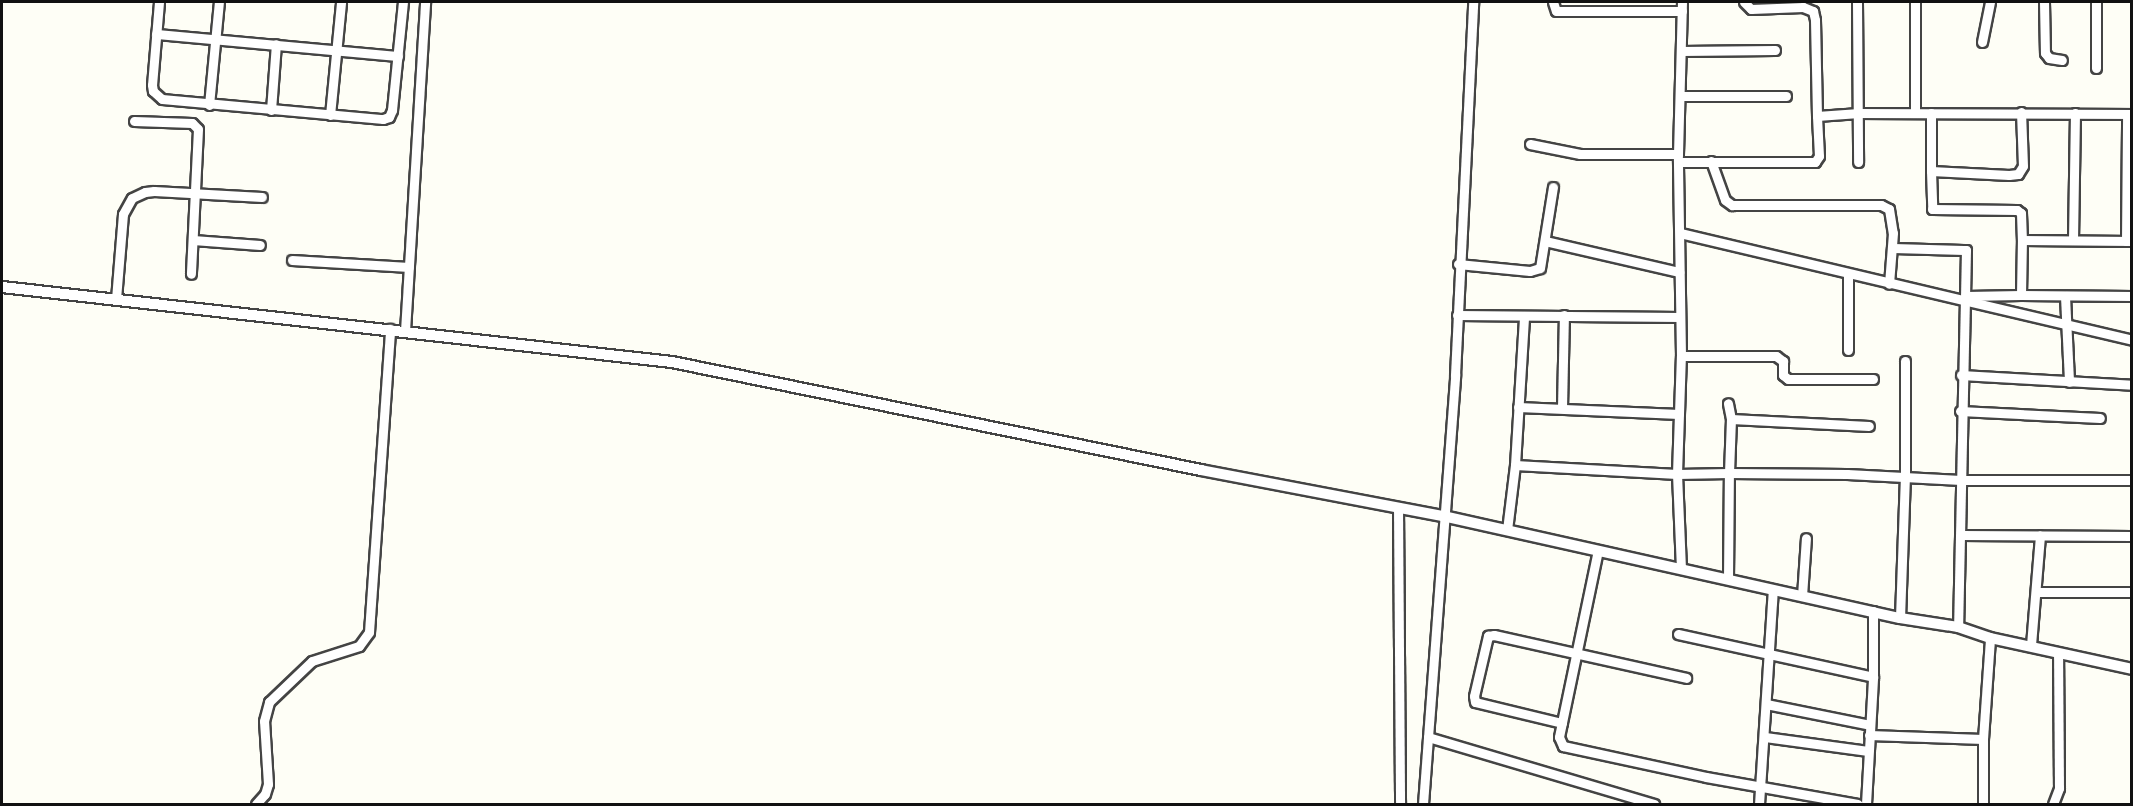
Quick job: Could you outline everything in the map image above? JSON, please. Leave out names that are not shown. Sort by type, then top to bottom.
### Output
[{"type":"street","points":[[159,2],[153,92],[162,99],[171,102],[383,119],[389,117],[392,110],[403,2]]},
{"type":"street","points":[[209,105],[219,2]]},
{"type":"street","points":[[330,115],[341,2]]},
{"type":"street","points":[[405,331],[425,2]]},
{"type":"street","points":[[1423,804],[1457,315],[1473,2]]},
{"type":"street","points":[[1553,2],[1556,11],[1682,6],[1679,158],[1681,356],[1677,474],[1681,569]]},
{"type":"street","points":[[1530,144],[1580,154],[1711,161],[1815,162],[1819,156],[1815,20],[1812,10],[1803,7],[1751,9],[1744,2]]},
{"type":"street","points":[[1857,2],[1858,162]]},
{"type":"street","points":[[1915,113],[1916,2]]},
{"type":"street","points":[[1982,42],[1990,2]]},
{"type":"street","points":[[2044,2],[2045,53],[2049,58],[2062,60]]},
{"type":"street","points":[[2096,2],[2096,68]]},
{"type":"street","points":[[156,34],[398,56]]},
{"type":"street","points":[[271,110],[276,44]]},
{"type":"street","points":[[1681,51],[1775,50]]},
{"type":"street","points":[[1681,96],[1786,96]]},
{"type":"street","points":[[1931,171],[2018,174],[2023,166],[2021,112]]},
{"type":"street","points":[[1817,116],[1859,113],[2129,114],[2129,241],[2022,240]]},
{"type":"street","points":[[1931,113],[1932,208],[2017,210],[2021,213],[2021,295]]},
{"type":"street","points":[[2073,240],[2075,113]]},
{"type":"street","points":[[134,121],[192,123],[197,126],[191,274]]},
{"type":"street","points":[[1711,161],[1725,200],[1732,205],[1885,206],[1892,214],[1893,248],[1889,284]]},
{"type":"street","points":[[1458,264],[1536,270],[1542,264],[1553,187]]},
{"type":"street","points":[[116,299],[123,213],[126,204],[145,192],[262,197]]},
{"type":"street","points":[[1680,234],[1889,284],[1966,299],[2132,340]]},
{"type":"street","points":[[193,240],[260,245]]},
{"type":"street","points":[[1545,241],[1679,272]]},
{"type":"street","points":[[1893,248],[1966,250],[1966,299],[1960,411],[1961,535],[1958,627]]},
{"type":"street","points":[[292,260],[409,267]]},
{"type":"street","points":[[1848,274],[1848,350]]},
{"type":"street","points":[[2,287],[672,362],[1201,470],[1443,516],[1900,618],[1958,627],[1990,638],[2031,645],[2132,669]]},
{"type":"street","points":[[1966,299],[2021,295],[2132,296]]},
{"type":"street","points":[[2065,296],[2069,382]]},
{"type":"street","points":[[1457,315],[1680,317]]},
{"type":"street","points":[[1562,408],[1564,315]]},
{"type":"street","points":[[1507,530],[1515,465],[1524,316]]},
{"type":"street","points":[[256,804],[267,790],[264,721],[269,702],[312,661],[359,646],[369,632],[390,329]]},
{"type":"street","points":[[1681,356],[1776,356],[1783,360],[1784,375],[1788,379],[1873,379]]},
{"type":"street","points":[[1900,618],[1905,476],[1905,360]]},
{"type":"street","points":[[1961,375],[2132,385]]},
{"type":"street","points":[[1728,403],[1731,419],[1728,579]]},
{"type":"street","points":[[1518,407],[1679,414]]},
{"type":"street","points":[[1960,411],[2100,418]]},
{"type":"street","points":[[1731,419],[1869,426]]},
{"type":"street","points":[[1515,465],[1677,474],[1905,476],[1961,480],[2132,480]]},
{"type":"street","points":[[1398,507],[1400,804]]},
{"type":"street","points":[[1961,535],[2132,536]]},
{"type":"street","points":[[2031,645],[2040,535]]},
{"type":"street","points":[[1802,596],[1806,538]]},
{"type":"street","points":[[1598,550],[1562,723],[1559,741],[1563,746],[1858,804]]},
{"type":"street","points":[[1759,804],[1773,590]]},
{"type":"street","points":[[2036,592],[2132,592]]},
{"type":"street","points":[[1866,804],[1873,677],[1873,611]]},
{"type":"street","points":[[1678,634],[1873,677]]},
{"type":"street","points":[[1562,723],[1479,704],[1474,700],[1489,635],[1686,678]]},
{"type":"street","points":[[1983,804],[1983,739],[1990,638]]},
{"type":"street","points":[[2053,804],[2059,788],[2058,653]]},
{"type":"street","points":[[1766,704],[1870,730],[1983,739]]},
{"type":"street","points":[[1428,737],[1654,804]]},
{"type":"street","points":[[1765,737],[1868,751]]}]
